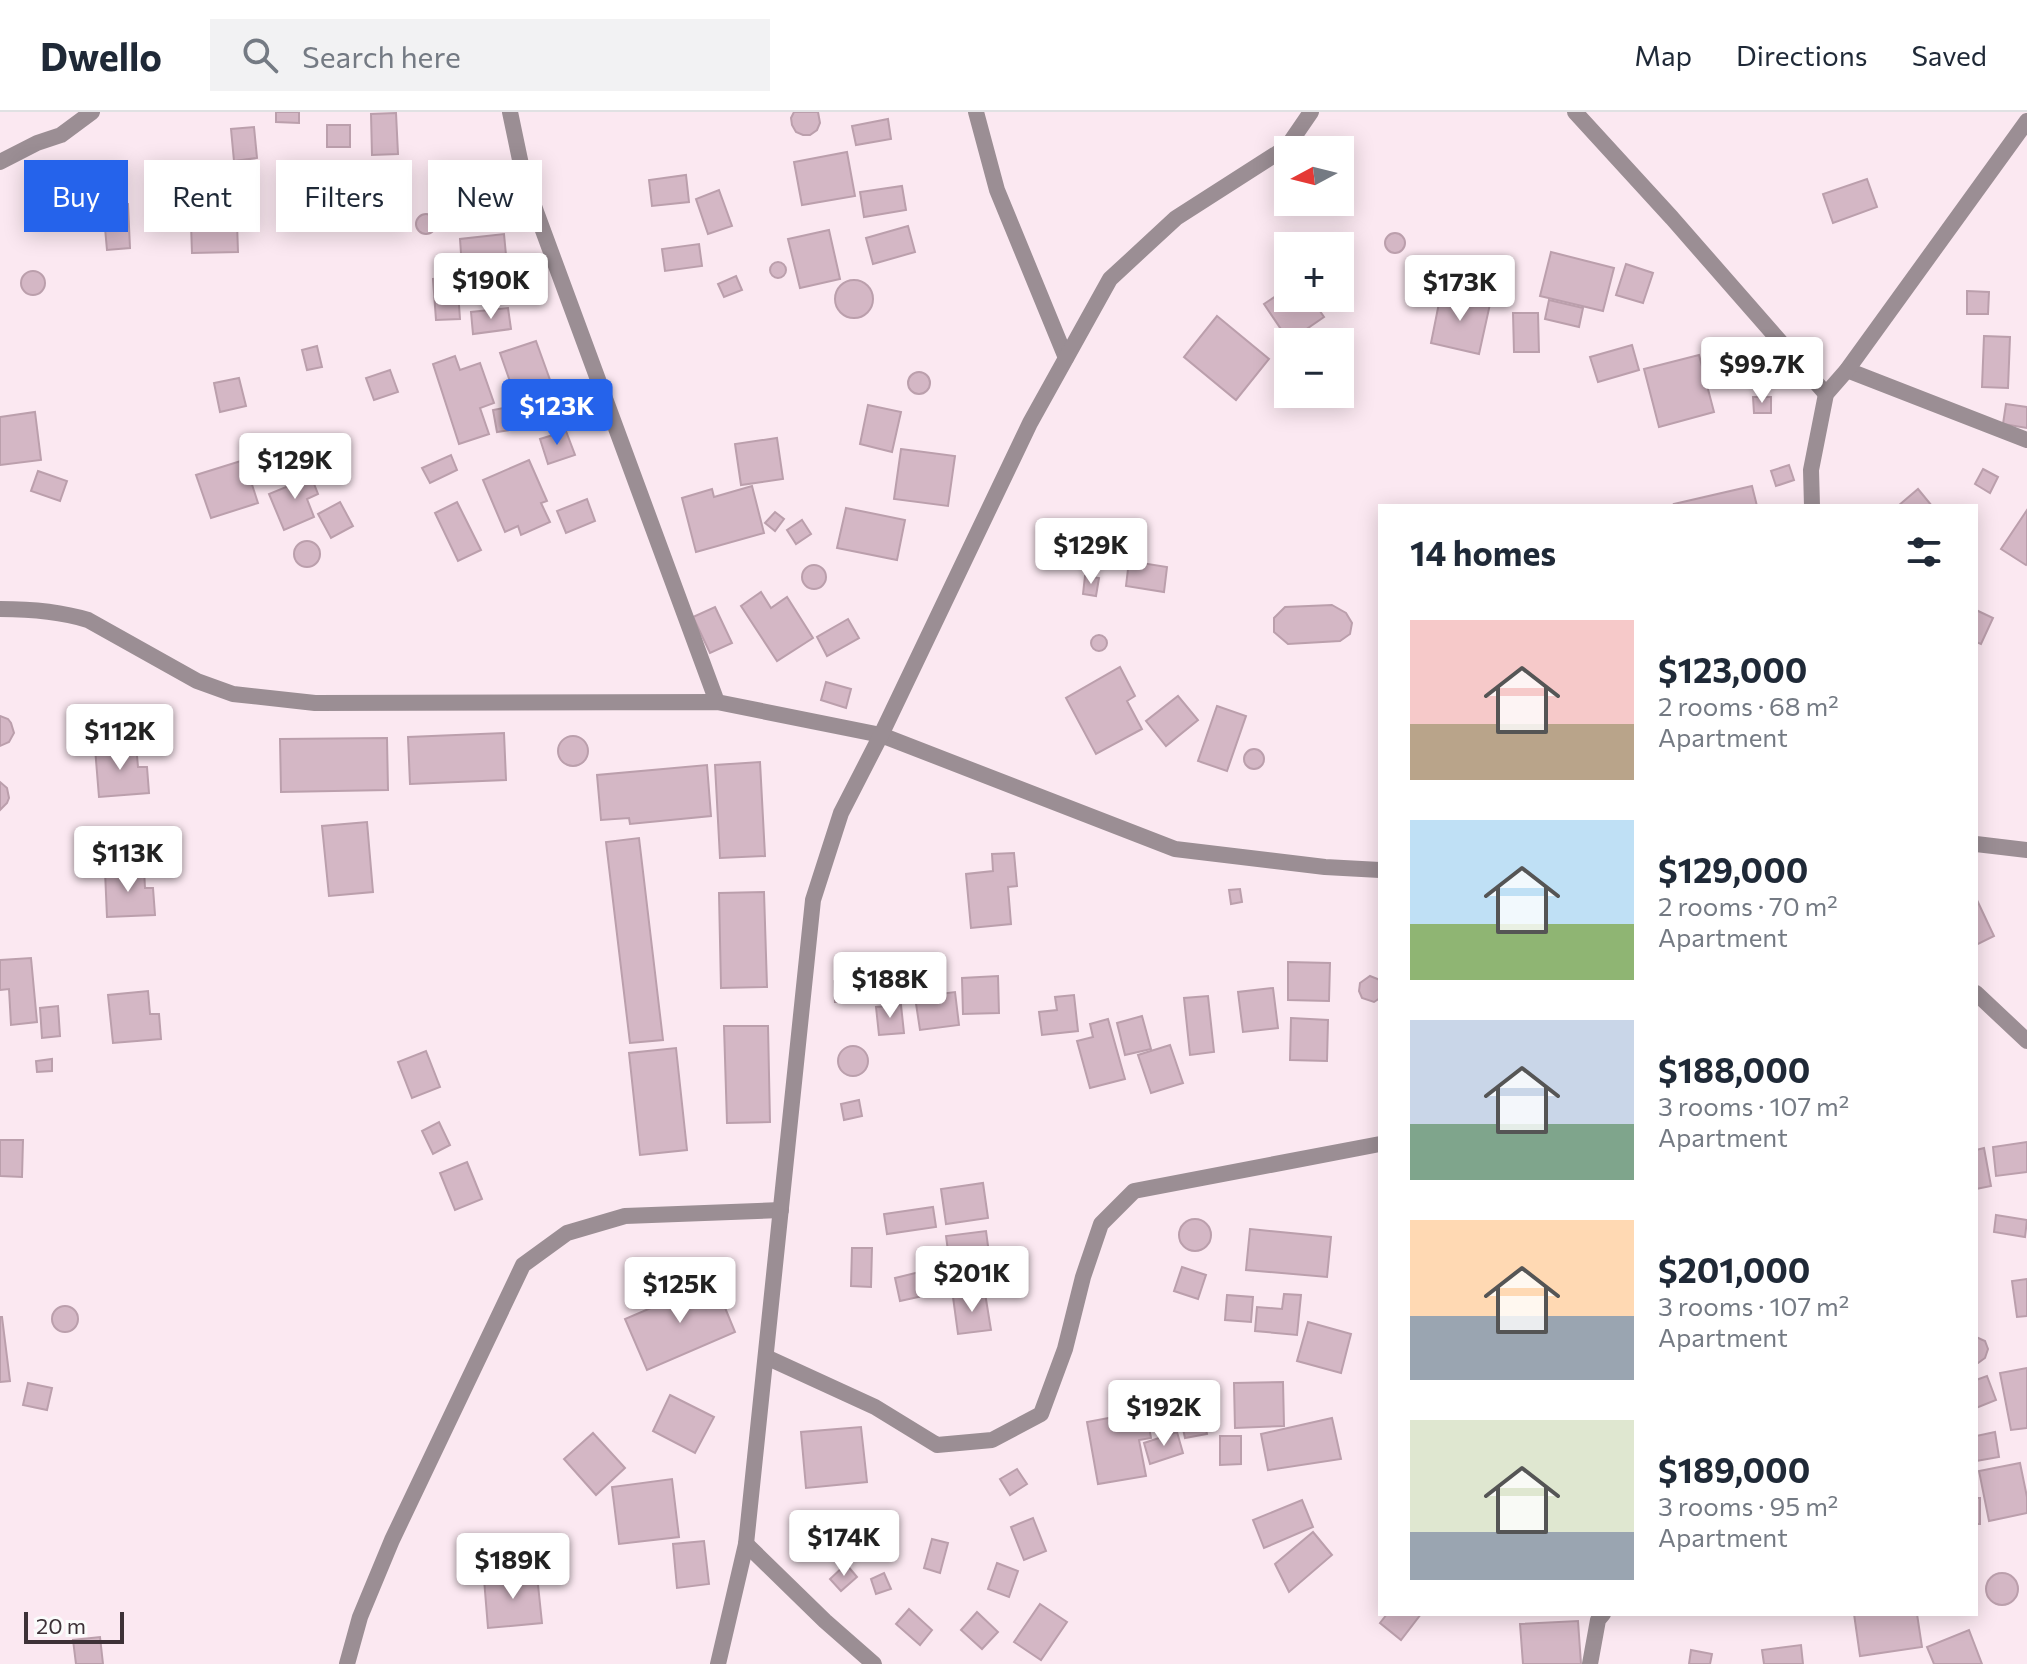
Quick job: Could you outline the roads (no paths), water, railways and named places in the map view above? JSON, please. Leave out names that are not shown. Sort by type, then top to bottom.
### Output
[{"type":"street","points":[[0,162],[61,135],[92,112]]},
{"type":"street","points":[[510,112],[524,179],[717,702]]},
{"type":"street","points":[[976,112],[997,190],[1066,358]]},
{"type":"street","points":[[718,1664],[746,1544],[813,900],[841,813],[1030,423],[1110,279],[1176,218],[1287,147],[1311,112]]},
{"type":"street","points":[[1575,112],[1826,394]]},
{"type":"street","points":[[1812,504],[1811,470],[1826,394],[1847,370],[2027,121]]},
{"type":"street","points":[[1847,370],[2027,440]]},
{"type":"street","points":[[0,609],[43,610],[88,620],[197,681],[233,694],[315,703],[717,702],[881,735],[1175,849],[1325,867],[1378,870]]},
{"type":"street","points":[[1978,844],[2027,850]]},
{"type":"street","points":[[1978,995],[2027,1041]]},
{"type":"street","points":[[766,1357],[875,1407],[937,1445],[992,1440],[1041,1414],[1065,1349],[1083,1277],[1101,1224],[1134,1191],[1378,1144]]},
{"type":"street","points":[[347,1664],[360,1617],[392,1540],[523,1265],[567,1233],[625,1216],[781,1210]]},
{"type":"street","points":[[746,1544],[874,1664]]},
{"type":"street","points":[[1590,1664],[1601,1616]]}]
